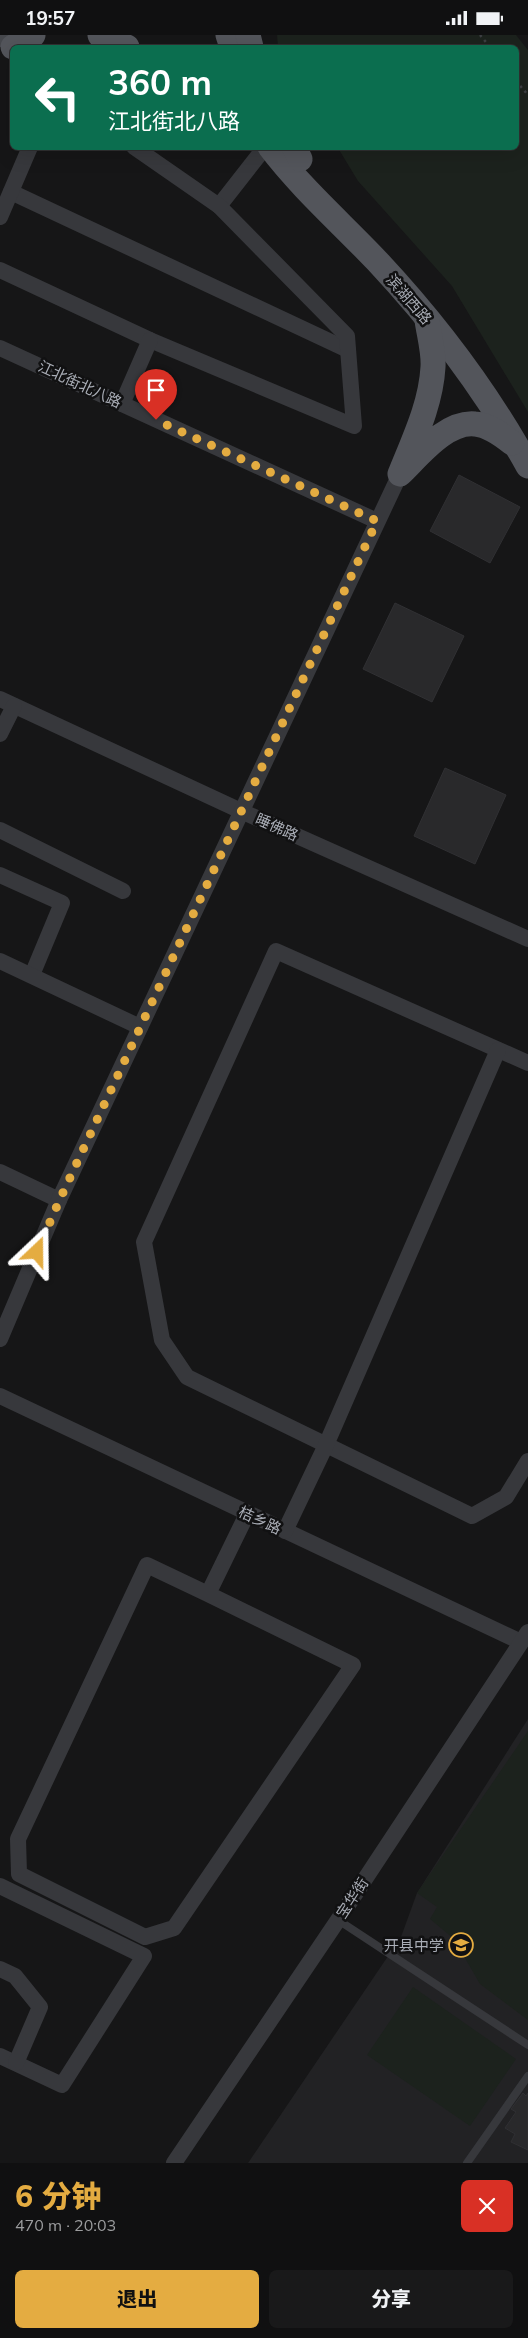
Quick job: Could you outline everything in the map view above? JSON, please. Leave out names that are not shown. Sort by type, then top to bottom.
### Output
[{"type":"main road","points":[[16,45],[20,41],[34,35]]},
{"type":"main road","points":[[100,35],[122,45]]},
{"type":"main road","points":[[0,63],[10,51]]},
{"type":"main road","name":"滨湖西路","points":[[267,150],[293,156],[389,252],[439,309],[491,380],[525,451]]},
{"type":"main road","name":"滨湖西路","points":[[293,156],[378,262],[427,318],[525,451]]},
{"type":"main road","points":[[400,474],[430,393],[433,365],[427,318]]},
{"type":"main road","points":[[400,474],[443,435],[459,426],[475,423],[497,431],[525,451]]},
{"type":"street","points":[[0,217],[29,150]]},
{"type":"street","points":[[0,270],[150,340],[354,426],[347,336],[219,206],[138,150]]},
{"type":"street","points":[[219,206],[262,150]]},
{"type":"street","points":[[10,192],[348,349]]},
{"type":"street","points":[[122,404],[150,340]]},
{"type":"street","name":"江北街北八路","points":[[0,348],[377,521]]},
{"type":"street","points":[[0,1339],[60,1199],[400,474]]},
{"type":"street","points":[[0,734],[7,703]]},
{"type":"street","name":"睡佛路","points":[[7,703],[241,811],[528,939]]},
{"type":"street","points":[[0,830],[123,891]]},
{"type":"street","points":[[0,875],[62,903],[32,975]]},
{"type":"street","points":[[528,1063],[276,951],[144,1242],[162,1340],[187,1377],[472,1516],[506,1497],[528,1461]]},
{"type":"street","points":[[0,961],[140,1027]]},
{"type":"street","points":[[285,1531],[326,1445],[498,1050]]},
{"type":"street","points":[[0,1172],[60,1199]]},
{"type":"street","name":"桔乡路","points":[[0,1396],[247,1514],[524,1637]]},
{"type":"street","points":[[208,1594],[247,1514]]},
{"type":"street","points":[[147,1565],[208,1594],[353,1665],[174,1928],[145,1937],[19,1874],[18,1839],[147,1565]]},
{"type":"street","name":"宝华街","points":[[174,2163],[338,1920],[524,1637]]},
{"type":"street","points":[[0,1886],[144,1956],[62,2085],[0,2056]]},
{"type":"street","points":[[0,1969],[16,1976],[40,2007],[16,2063]]},
{"type":"lane","points":[[338,1920],[528,2045]]},
{"type":"lane","points":[[467,2163],[528,2076]]},
{"type":"path","points":[[480,35],[488,45]]},
{"type":"path","points":[[519,84],[528,95]]},
{"type":"shaded area","points":[[277,35],[516,35],[528,50],[528,412],[452,286],[358,181],[339,150],[519,150],[519,45],[278,45]]},
{"type":"shaded area","name":"开县中学","points":[[528,1719],[528,2163],[248,2163],[401,1937],[417,1893]]},
{"type":"shaded area","points":[[528,1731],[528,2020],[480,1984],[454,1939],[430,1919],[437,1907],[417,1893]]},
{"type":"shaded area","points":[[413,1987],[516,2059],[470,2126],[367,2055]]},
{"type":"building","points":[[459,475],[520,507],[490,563],[430,531]]},
{"type":"building","points":[[395,603],[464,636],[432,702],[363,669]]},
{"type":"building","points":[[445,768],[506,795],[475,864],[414,836]]},
{"type":"building","points":[[523,2093],[526,2096],[528,2093],[528,2150],[511,2142],[515,2134],[505,2128],[516,2112],[511,2109]]},
{"type":"place","name":"开县中学","points":[[461,1945]]},
{"type":"route","points":[[37,1252],[377,521],[156,420]]}]
